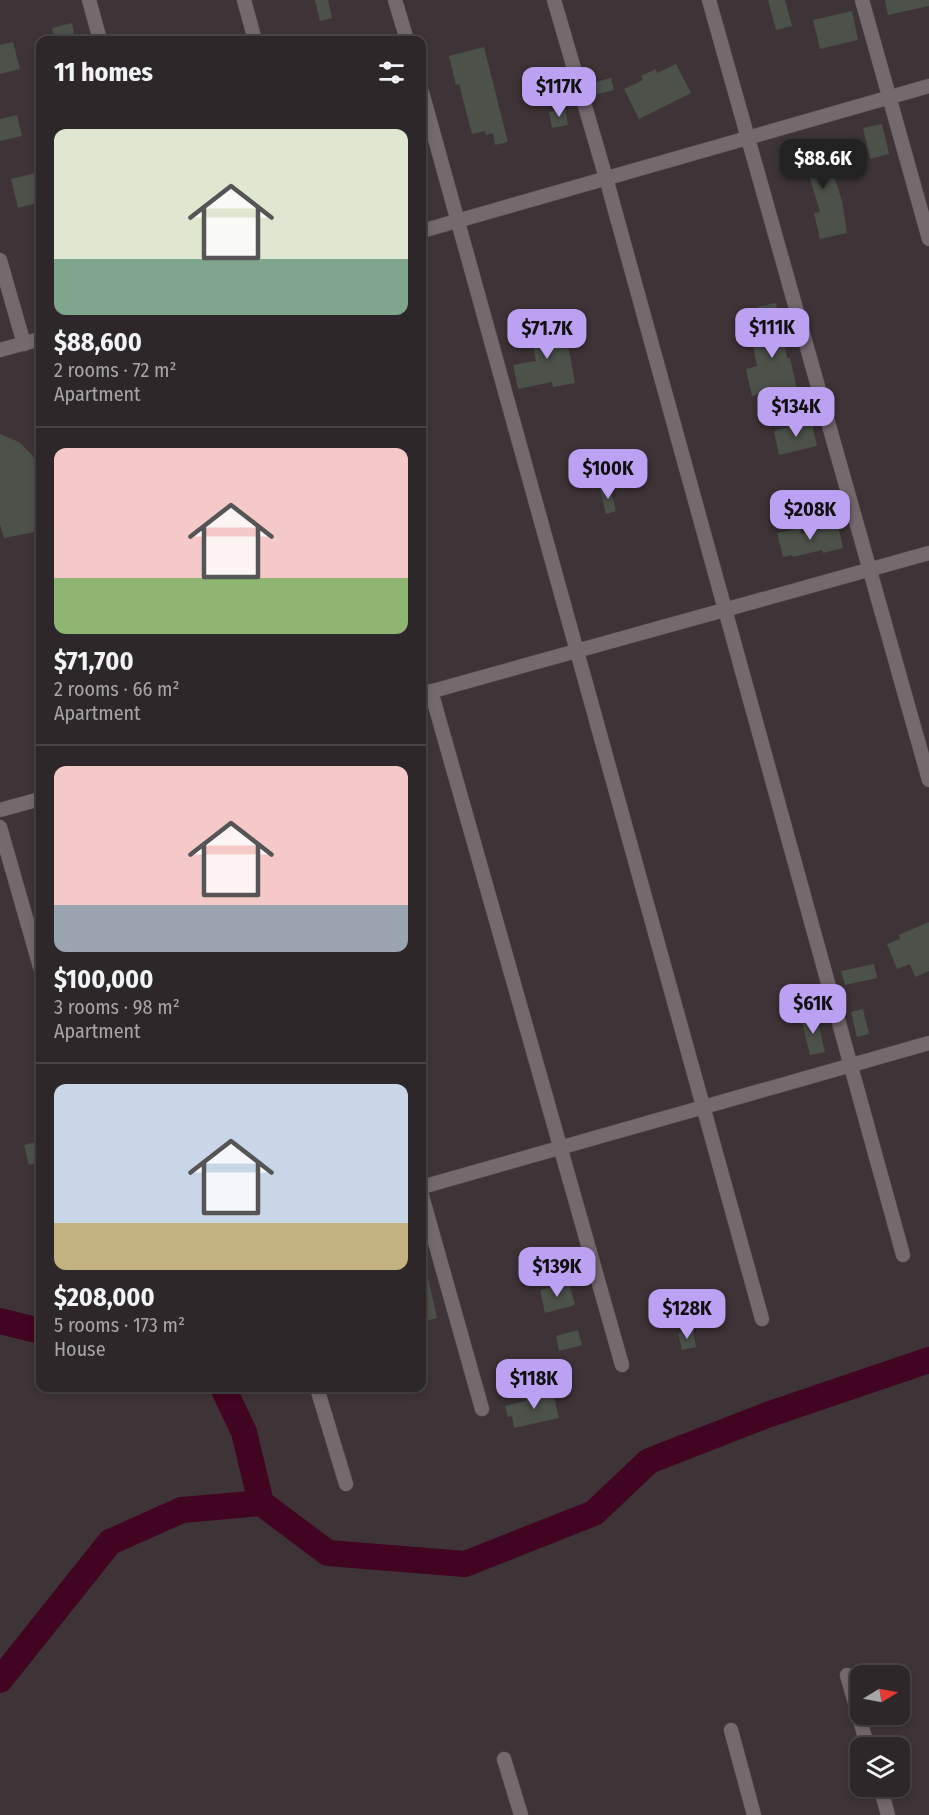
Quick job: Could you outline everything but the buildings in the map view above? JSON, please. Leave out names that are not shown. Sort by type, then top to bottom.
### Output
[{"type":"street","points":[[89,0],[99,36]]},
{"type":"street","points":[[244,0],[254,36]]},
{"type":"street","points":[[395,0],[406,36]]},
{"type":"street","points":[[554,0],[606,178],[903,1255]]},
{"type":"street","points":[[709,0],[929,780]]},
{"type":"street","points":[[862,0],[929,239]]},
{"type":"street","points":[[426,230],[929,86]]},
{"type":"street","points":[[426,106],[762,1319]]},
{"type":"street","points":[[0,260],[24,344]]},
{"type":"street","points":[[0,350],[36,340]]},
{"type":"street","points":[[622,1365],[426,692],[929,553]]},
{"type":"street","points":[[0,810],[36,800]]},
{"type":"street","points":[[0,827],[36,953]]},
{"type":"street","points":[[426,1186],[929,1043]]},
{"type":"street","points":[[426,1210],[482,1409]]},
{"type":"street","points":[[318,1392],[346,1484]]},
{"type":"street","points":[[847,1675],[865,1737]]},
{"type":"street","points":[[731,1730],[754,1815]]},
{"type":"street","points":[[504,1759],[521,1815]]},
{"type":"street","points":[[883,1797],[888,1815]]},
{"type":"waterway","points":[[0,1321],[36,1330]]},
{"type":"waterway","points":[[225,1392],[244,1432],[261,1503],[328,1553],[465,1564],[594,1513],[649,1461],[767,1415],[929,1360]]},
{"type":"waterway","points":[[0,1680],[110,1542],[182,1510],[261,1503]]}]
